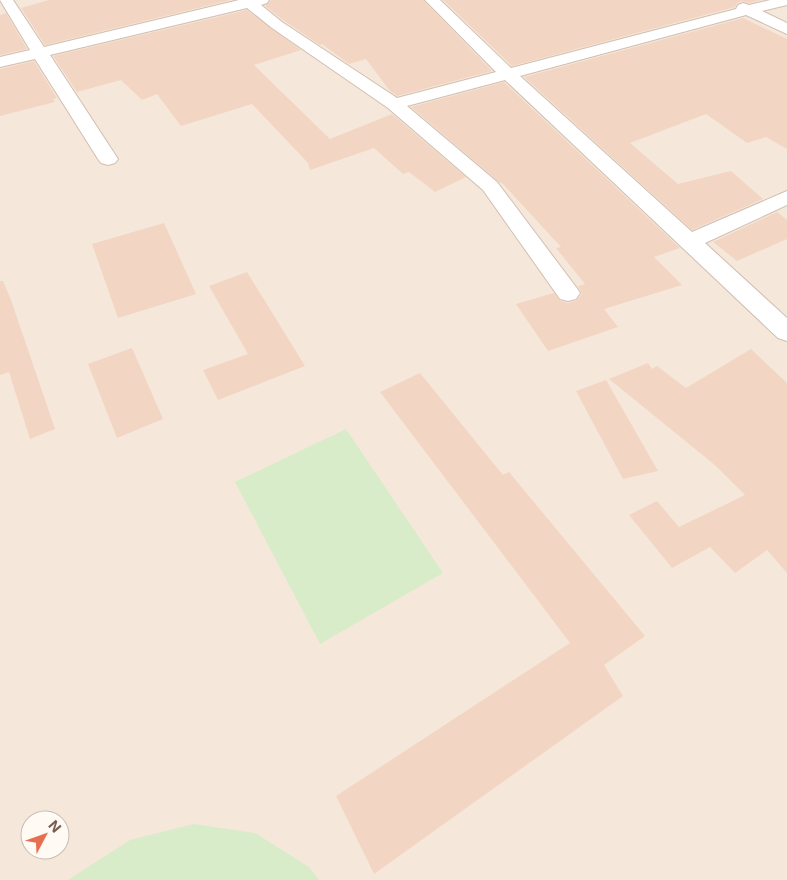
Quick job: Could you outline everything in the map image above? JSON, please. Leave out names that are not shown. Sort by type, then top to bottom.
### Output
[{"type":"street","points":[[6,0],[108,159]]},
{"type":"street","points":[[432,0],[508,74],[787,332]]},
{"type":"street","points":[[725,0],[787,29]]},
{"type":"street","points":[[394,104],[787,0]]},
{"type":"street","points":[[0,62],[252,1],[277,24],[394,104],[490,186],[568,293]]},
{"type":"street","points":[[689,242],[787,197]]},
{"type":"shaded area","points":[[0,0],[787,0],[787,880],[0,880]]},
{"type":"green space","points":[[346,429],[443,573],[320,644],[235,482]]},
{"type":"green space","points":[[194,824],[255,833],[309,867],[319,880],[68,880],[130,840]]},
{"type":"building","points":[[49,0],[231,0],[45,45],[21,8]]},
{"type":"building","points":[[271,0],[423,0],[492,71],[397,96],[390,91],[366,59],[349,64],[265,6]]},
{"type":"building","points":[[443,0],[762,0],[749,3],[742,1],[737,3],[735,7],[512,66]]},
{"type":"building","points":[[247,10],[301,50],[254,65],[330,139],[392,114],[466,177],[435,192],[409,172],[403,174],[374,148],[310,170],[308,163],[252,104],[181,126],[157,94],[142,100],[121,80],[77,92],[53,56]]},
{"type":"building","points":[[6,13],[27,49],[0,55],[0,15]]},
{"type":"building","points":[[743,18],[787,39],[787,149],[766,137],[747,143],[706,114],[630,143],[678,184],[731,171],[763,199],[692,230],[524,77]]},
{"type":"building","points":[[34,61],[57,98],[53,99],[55,102],[0,116],[0,69]]},
{"type":"building","points":[[504,82],[680,248],[654,257],[682,285],[604,309],[618,327],[548,351],[516,304],[554,293],[560,301],[568,303],[576,301],[582,294],[578,286],[585,284],[556,248],[561,247],[502,183],[411,107]]},
{"type":"building","points":[[777,212],[787,220],[787,239],[737,261],[713,242]]},
{"type":"building","points":[[164,223],[196,294],[118,318],[92,244]]},
{"type":"building","points":[[247,272],[305,366],[218,400],[203,370],[248,354],[209,286]]},
{"type":"building","points":[[0,281],[3,281],[11,300],[55,429],[30,439],[9,372],[0,375]]},
{"type":"building","points":[[132,348],[163,419],[117,438],[88,364]]},
{"type":"building","points":[[751,349],[787,383],[787,573],[767,550],[735,573],[710,547],[672,568],[629,515],[657,501],[679,527],[745,495],[716,466],[609,379],[648,363],[652,369],[657,366],[686,388]]},
{"type":"building","points":[[420,373],[503,475],[509,472],[645,636],[604,665],[623,696],[374,874],[336,796],[570,643],[380,392]]},
{"type":"building","points":[[606,380],[658,471],[623,479],[576,391]]}]
